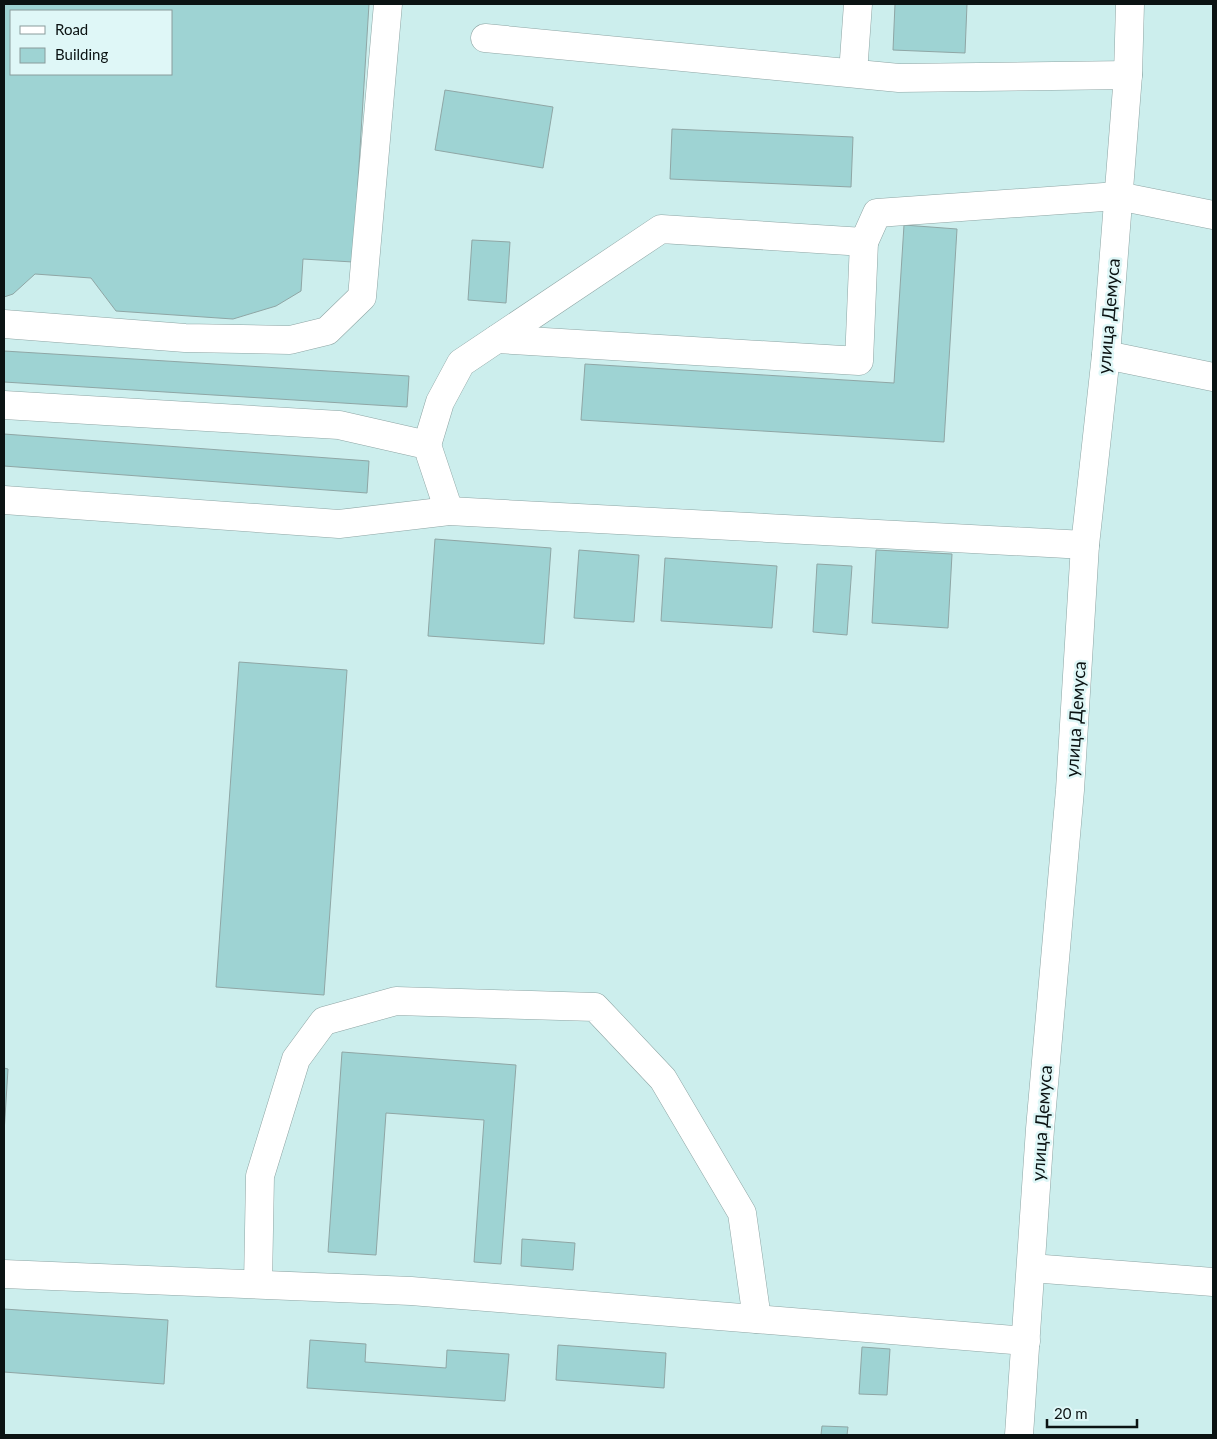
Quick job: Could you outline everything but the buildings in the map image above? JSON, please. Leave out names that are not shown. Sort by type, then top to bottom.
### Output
[{"type":"street","points":[[4,324],[185,338],[290,340],[327,331],[362,297],[388,4]]},
{"type":"street","points":[[853,73],[858,4]]},
{"type":"street","name":"улица Демуса","points":[[1020,1435],[1041,1120],[1070,790],[1085,545],[1106,355],[1128,75],[1130,4]]},
{"type":"street","points":[[485,38],[898,78],[1128,75]]},
{"type":"street","points":[[498,338],[859,362],[864,242],[878,213],[1118,196],[1213,215]]},
{"type":"street","points":[[449,512],[427,445],[440,402],[462,363],[661,230],[864,242]]},
{"type":"street","points":[[1106,355],[1213,377]]},
{"type":"street","points":[[4,405],[339,425],[427,445]]},
{"type":"street","points":[[4,500],[339,524],[449,512],[1085,545]]},
{"type":"street","points":[[258,1284],[260,1176],[296,1059],[324,1022],[396,1001],[595,1007],[663,1079],[742,1213],[757,1319]]},
{"type":"street","points":[[1031,1268],[1213,1282]]},
{"type":"street","points":[[4,1274],[411,1291],[1026,1341]]},
{"type":"shaded area","points":[[4,4],[1213,4],[1213,1435],[4,1435]]}]
